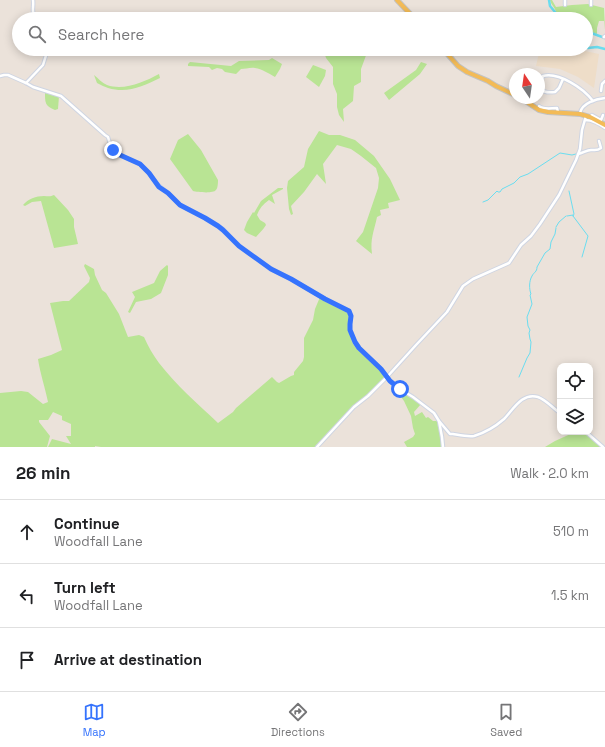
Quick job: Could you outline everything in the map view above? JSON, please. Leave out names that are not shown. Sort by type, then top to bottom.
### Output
[{"type":"main road","points":[[397,0],[408,12]]},
{"type":"main road","points":[[449,56],[458,66],[467,72],[509,92]]},
{"type":"main road","points":[[530,104],[539,110],[548,112],[580,114],[602,124]]},
{"type":"street","points":[[33,0],[33,12]]},
{"type":"street","points":[[26,83],[43,65],[46,56]]},
{"type":"street","points":[[0,76],[8,75],[33,87],[61,96],[108,137],[110,147],[113,150],[120,155],[140,164],[149,173],[159,187],[168,193],[180,205],[218,226],[239,246],[271,269],[349,311],[351,316],[350,330],[359,348],[381,369],[395,386],[413,397],[434,413],[450,434],[473,436],[487,430],[497,424],[509,414],[520,401],[527,397],[536,396],[557,411]]},
{"type":"street","points":[[563,79],[556,91],[553,93],[543,91],[540,87],[544,75],[551,75],[563,79],[580,88],[588,94],[593,101]]},
{"type":"street","points":[[602,91],[602,84],[605,81]]},
{"type":"street","points":[[580,114],[580,110],[583,107],[596,99],[605,98]]},
{"type":"street","points":[[539,106],[540,108],[557,108],[558,112]]},
{"type":"street","points":[[317,447],[354,407],[368,396],[387,377],[447,312],[463,286],[473,279],[509,263],[521,244],[531,236],[540,224],[559,195],[578,154],[582,130],[587,118],[592,115],[601,120],[603,115]]},
{"type":"street","points":[[602,124],[605,128]]},
{"type":"street","points":[[578,154],[591,150],[599,150],[601,148],[599,141]]},
{"type":"street","points":[[439,421],[443,447]]},
{"type":"street","points":[[589,435],[603,447]]},
{"type":"shaded area","points":[[593,53],[599,54],[594,88],[578,77],[560,69],[536,66],[538,56],[593,56]]},
{"type":"green space","points":[[550,0],[552,0],[556,7],[588,4],[604,8],[605,30],[604,21],[599,21],[597,34],[593,33],[593,12],[556,12]]},
{"type":"green space","points":[[325,56],[366,56],[361,69],[361,82],[354,86],[353,101],[343,109],[344,122],[339,115],[337,107],[337,94],[333,84],[333,67]]},
{"type":"green space","points":[[272,58],[282,64],[275,77],[263,70],[253,68],[241,69],[236,74],[225,72],[222,69],[217,68],[212,70],[209,67],[188,66],[190,62],[231,66],[239,61],[269,60]]},
{"type":"green space","points":[[421,62],[427,64],[420,74],[389,100],[384,93],[416,70]]},
{"type":"green space","points":[[313,65],[326,70],[325,76],[319,87],[306,77]]},
{"type":"green space","points":[[159,74],[160,78],[148,84],[129,90],[115,90],[108,88],[97,83],[94,75],[107,85],[120,87],[140,83]]},
{"type":"green space","points":[[45,92],[59,96],[58,109],[55,110],[47,105]]},
{"type":"green space","points":[[319,131],[329,135],[340,135],[355,140],[374,156],[390,179],[400,200],[388,203],[389,208],[380,210],[381,215],[377,217],[373,235],[372,254],[356,241],[363,232],[378,188],[379,178],[376,168],[351,149],[337,145],[323,164],[326,184],[317,174],[304,192],[291,206],[293,214],[291,215],[287,188],[288,181],[304,167],[308,149]]},
{"type":"green space","points":[[188,134],[201,150],[218,180],[216,190],[212,192],[193,191],[170,159],[178,140]]},
{"type":"green space","points":[[278,188],[283,189],[272,195],[275,204],[269,200],[265,203],[257,215],[260,220],[265,223],[265,227],[256,237],[247,233],[244,230],[253,212],[254,213],[261,201]]},
{"type":"green space","points":[[54,195],[74,219],[74,227],[78,244],[54,248],[41,201],[32,202],[25,206],[23,205],[35,197]]},
{"type":"green space","points":[[85,264],[94,269],[95,275],[102,290],[106,293],[119,314],[128,337],[139,335],[144,337],[159,363],[187,394],[218,423],[233,412],[272,377],[279,383],[294,375],[294,372],[303,361],[304,338],[313,320],[315,309],[320,297],[347,310],[350,315],[349,323],[354,342],[386,377],[316,447],[48,447],[52,439],[71,444],[66,436],[71,436],[71,424],[62,420],[62,416],[53,412],[48,420],[39,420],[50,436],[47,447],[0,447],[0,393],[21,391],[28,392],[43,404],[48,402],[38,359],[62,350],[50,303],[69,301],[89,282],[90,278],[84,266]]},
{"type":"green space","points":[[167,265],[168,275],[161,293],[151,299],[136,302],[130,313],[128,312],[135,297],[132,292],[154,283],[160,271]]},
{"type":"green space","points":[[396,387],[421,404],[414,412],[415,416],[422,412],[426,418],[428,417],[433,421],[438,421],[442,436],[442,447],[407,447],[404,442],[413,437],[415,434],[411,416],[404,401],[396,390]]},
{"type":"green space","points":[[568,435],[588,435],[602,447],[545,447]]},
{"type":"waterway","points":[[549,0],[550,6],[555,12]]},
{"type":"waterway","points":[[593,34],[605,38]]},
{"type":"waterway","points":[[593,47],[605,49]]},
{"type":"waterway","points":[[483,202],[488,200],[497,191],[500,192],[520,177],[528,174],[560,153],[572,155],[576,154]]},
{"type":"waterway","points":[[569,191],[574,214],[573,216],[588,236],[582,257]]},
{"type":"waterway","points":[[556,227],[566,216]]},
{"type":"waterway","points":[[567,216],[573,216]]},
{"type":"waterway","points":[[519,377],[530,353],[531,342],[527,317],[532,304],[530,295],[530,280],[545,253],[550,249],[556,228]]},
{"type":"route","points":[[113,150],[129,160],[140,164],[154,179],[159,187],[168,193],[180,205],[218,226],[253,257],[271,269],[349,311],[351,314],[350,330],[355,342],[359,348],[381,369],[390,381],[400,389]]}]
